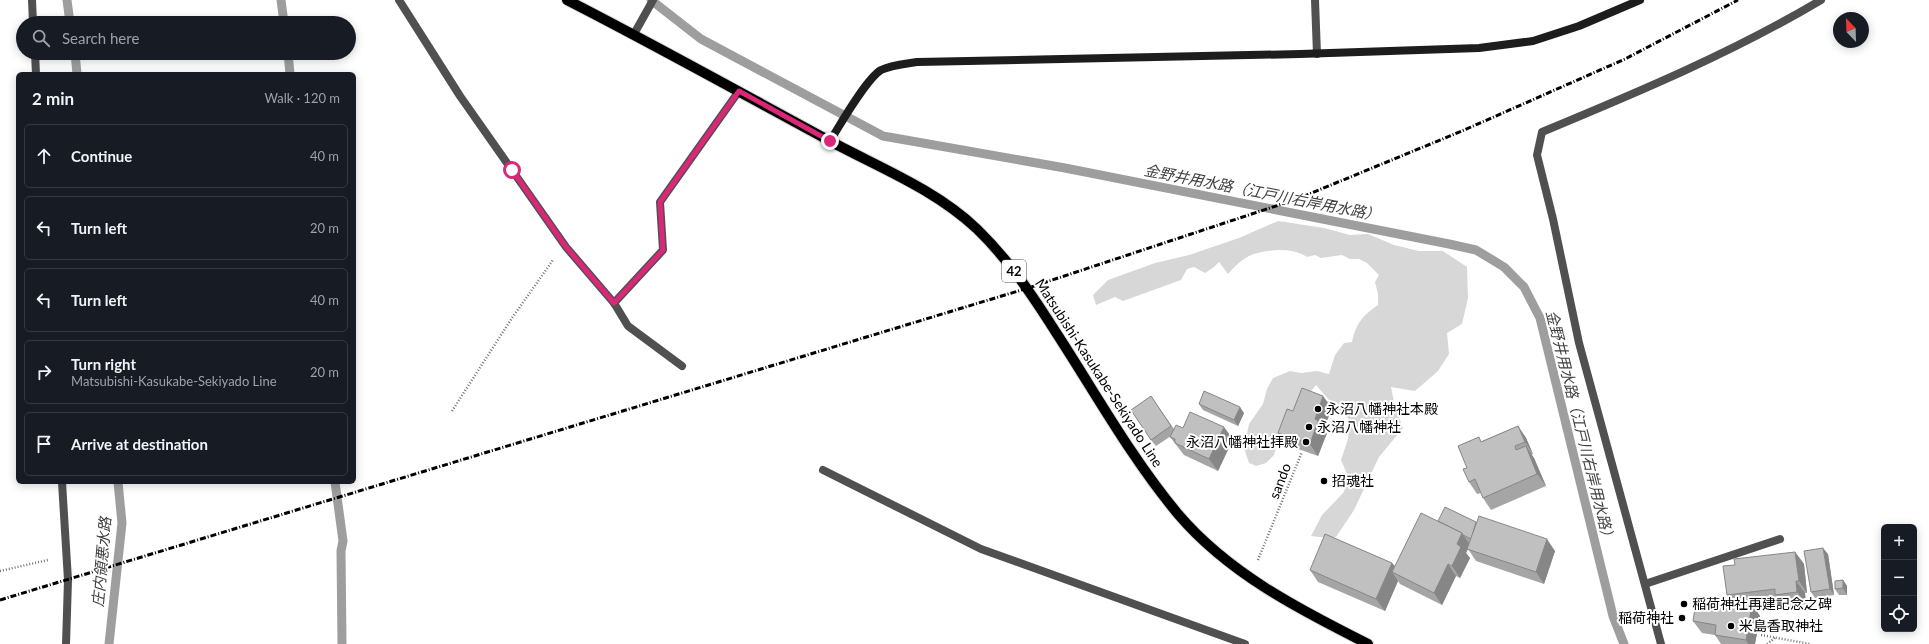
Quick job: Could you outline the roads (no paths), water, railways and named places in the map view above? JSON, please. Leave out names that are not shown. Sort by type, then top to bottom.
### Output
[{"type":"main road","name":"Matsubishi-Kasukabe-Sekiyado Line","points":[[567,0],[577,3],[830,141],[897,175],[937,199],[975,228],[1004,258],[1028,288],[1149,477],[1179,515],[1216,551],[1264,587],[1322,621],[1368,644]]},
{"type":"street","points":[[32,0],[33,16]]},
{"type":"street","points":[[399,0],[460,96],[566,247],[614,303],[628,326],[682,366]]},
{"type":"street","points":[[634,34],[653,0]]},
{"type":"street","points":[[1315,0],[1317,54]]},
{"type":"street","points":[[830,141],[869,82],[879,71],[917,62],[1317,54],[1479,48],[1533,41],[1579,26],[1640,0]]},
{"type":"street","points":[[1661,644],[1580,343],[1553,219],[1537,155],[1542,132],[1641,90],[1787,21],[1821,0]]},
{"type":"street","points":[[35,60],[36,72]]},
{"type":"street","points":[[614,303],[663,250],[660,202],[739,91]]},
{"type":"street","points":[[823,470],[981,549],[1245,644]]},
{"type":"street","points":[[62,484],[68,580],[66,641],[75,644]]},
{"type":"street","points":[[1645,584],[1780,539]]},
{"type":"waterway","name":"庄内領悪水路","points":[[67,0],[69,16]]},
{"type":"waterway","points":[[281,0],[283,16]]},
{"type":"waterway","name":"金野井用水路（江戸川右岸用水路）","points":[[651,0],[701,39],[883,136],[1065,168],[1449,244],[1476,250],[1504,267],[1524,287],[1540,318],[1613,616],[1624,644]]},
{"type":"waterway","name":"庄内領悪水路","points":[[76,60],[77,72]]},
{"type":"waterway","points":[[289,60],[290,72]]},
{"type":"waterway","name":"庄内領悪水路","points":[[109,644],[122,523],[118,484]]},
{"type":"waterway","points":[[335,484],[343,541],[341,551],[342,644]]},
{"type":"railway","points":[[0,600],[1028,288],[1297,199],[1462,131],[1625,59],[1738,0]]},
{"type":"place","name":"永沼八幡神社本殿","points":[[1318,409]]},
{"type":"place","name":"永沼八幡神社","points":[[1309,427]]},
{"type":"place","name":"永沼八幡神社拝殿","points":[[1306,442]]},
{"type":"place","name":"招魂社","points":[[1324,481]]},
{"type":"place","name":"稲荷神社再建記念之碑","points":[[1684,604]]},
{"type":"place","name":"稲荷神社","points":[[1682,618]]},
{"type":"place","name":"米島香取神社","points":[[1731,626]]}]
